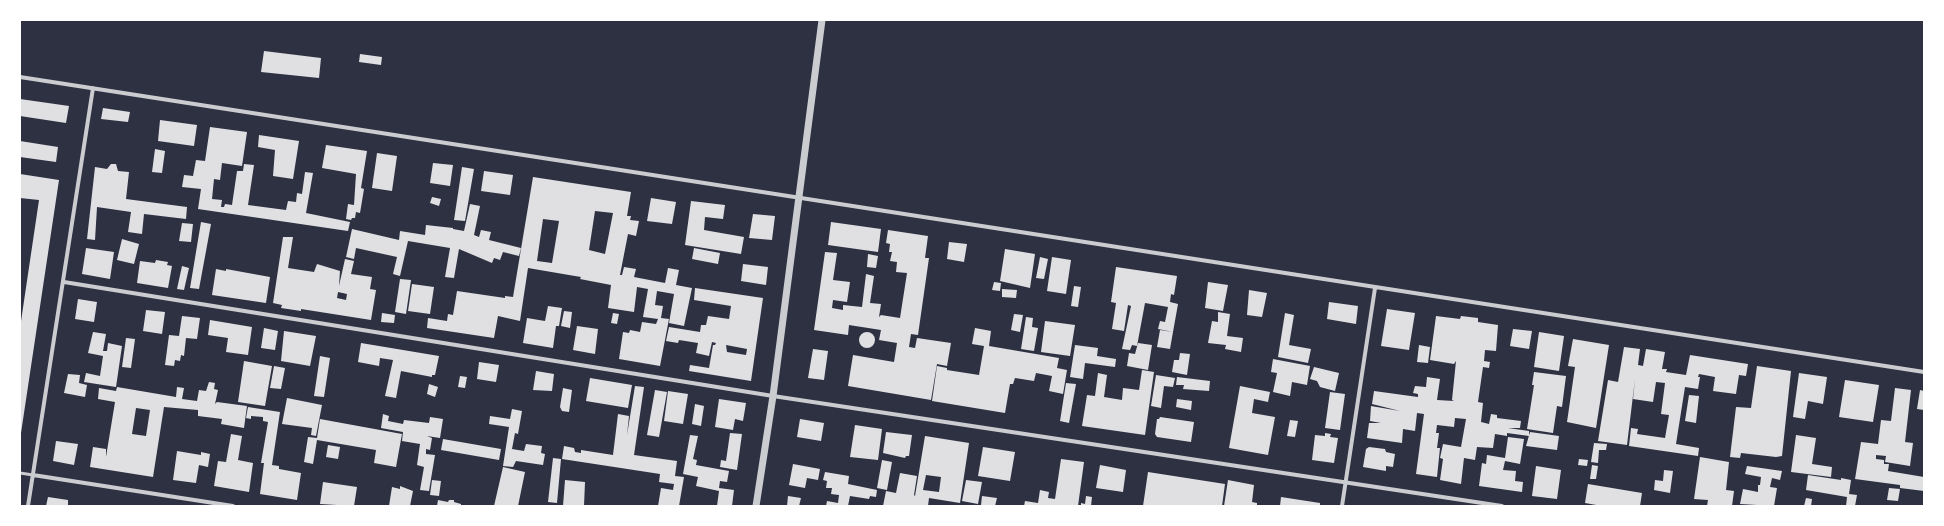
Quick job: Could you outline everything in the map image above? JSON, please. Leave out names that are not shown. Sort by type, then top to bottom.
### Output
[{"type":"street","points":[[756,506],[773,396],[797,198],[822,20]]},
{"type":"street","points":[[20,76],[1374,288],[1924,372]]},
{"type":"street","points":[[28,506],[93,88]]},
{"type":"street","points":[[64,282],[773,396],[1502,506]]},
{"type":"street","points":[[1342,506],[1374,288]]},
{"type":"street","points":[[33,475],[233,506]]},
{"type":"lane","points":[[20,473],[33,475]]},
{"type":"building","points":[[264,51],[321,58],[319,78],[261,72]]},
{"type":"building","points":[[360,54],[382,57],[381,65],[359,62]]},
{"type":"building","points":[[20,99],[69,106],[66,123],[20,116]]},
{"type":"building","points":[[103,108],[130,112],[128,122],[101,119]]},
{"type":"building","points":[[160,120],[197,125],[194,146],[158,141]]},
{"type":"building","points":[[210,127],[247,132],[242,166],[222,163],[220,180],[214,179],[212,199],[222,200],[221,207],[224,207],[225,204],[232,205],[237,171],[243,171],[244,164],[254,165],[248,205],[286,210],[288,201],[296,202],[297,193],[302,194],[305,172],[313,173],[306,213],[350,222],[348,231],[198,209],[201,189],[182,187],[184,175],[193,176],[196,160],[205,161]]},
{"type":"building","points":[[259,135],[299,141],[293,179],[273,176],[275,150],[258,147]]},
{"type":"building","points":[[20,141],[58,147],[56,162],[20,157]]},
{"type":"building","points":[[326,145],[367,151],[361,188],[364,189],[360,213],[356,212],[355,218],[352,218],[351,220],[346,219],[348,204],[354,205],[356,174],[322,168]]},
{"type":"building","points":[[155,149],[165,151],[162,173],[152,172]]},
{"type":"building","points":[[377,153],[397,156],[392,191],[372,188]]},
{"type":"building","points":[[433,163],[453,165],[450,186],[430,183]]},
{"type":"building","points":[[111,164],[116,164],[118,171],[129,172],[126,199],[187,207],[186,219],[144,214],[142,234],[128,232],[131,212],[97,207],[95,240],[87,239],[95,167],[107,169]]},
{"type":"building","points":[[462,167],[474,169],[465,221],[454,220]]},
{"type":"building","points":[[484,171],[513,175],[510,195],[481,191]]},
{"type":"building","points":[[20,174],[59,180],[21,433],[20,328],[39,200],[20,198]]},
{"type":"building","points":[[533,177],[631,192],[627,216],[631,216],[630,220],[639,221],[636,236],[628,234],[620,275],[622,275],[624,267],[636,269],[634,277],[665,283],[668,268],[679,270],[676,285],[692,288],[684,326],[669,323],[674,294],[657,291],[655,305],[663,306],[661,318],[669,319],[660,366],[619,359],[623,332],[629,333],[630,330],[640,332],[642,322],[656,324],[658,319],[643,317],[648,289],[637,287],[634,312],[608,308],[611,285],[580,279],[581,277],[528,268],[520,321],[498,316],[494,338],[427,328],[428,318],[447,321],[448,314],[453,315],[457,291],[505,298],[505,296],[513,297]],"holes":[[[595,211],[613,213],[605,254],[589,250]],[[543,219],[559,221],[552,263],[537,261]]]},
{"type":"building","points":[[432,197],[441,199],[439,206],[430,203]]},
{"type":"building","points":[[651,198],[676,202],[672,224],[647,221]]},
{"type":"building","points":[[691,201],[725,205],[723,219],[705,217],[704,230],[744,237],[741,254],[685,245]]},
{"type":"building","points":[[470,204],[480,206],[474,235],[479,237],[481,230],[491,232],[489,240],[521,248],[519,256],[503,252],[500,260],[494,258],[492,263],[459,249],[454,278],[445,277],[450,248],[408,241],[400,276],[393,274],[397,257],[356,248],[354,259],[346,257],[352,229],[399,240],[400,231],[425,235],[426,225],[453,228],[464,231]]},
{"type":"building","points":[[753,214],[775,216],[772,240],[749,238]]},
{"type":"building","points":[[201,222],[211,224],[199,289],[190,288]]},
{"type":"building","points":[[831,222],[881,229],[878,252],[828,245]]},
{"type":"building","points":[[182,223],[193,224],[191,242],[179,241]]},
{"type":"building","points":[[888,230],[928,236],[925,258],[929,258],[918,335],[911,334],[909,347],[915,348],[917,338],[951,343],[947,366],[937,364],[931,400],[848,386],[853,355],[894,362],[897,343],[879,340],[881,330],[849,325],[848,335],[814,330],[825,252],[837,253],[833,280],[850,282],[847,302],[833,300],[832,308],[843,310],[843,305],[862,307],[866,274],[874,276],[870,303],[881,304],[879,317],[881,315],[900,318],[907,273],[896,272],[897,262],[890,261],[892,252],[889,252],[890,244],[886,243]]},
{"type":"building","points":[[283,237],[293,237],[288,268],[314,272],[317,264],[340,271],[339,286],[345,259],[354,261],[351,274],[372,277],[370,289],[376,290],[371,320],[301,309],[301,311],[281,308],[282,305],[273,303]],"holes":[[[338,292],[347,294],[346,300],[337,298]]]},
{"type":"building","points":[[122,239],[139,244],[134,264],[117,260]]},
{"type":"building","points":[[949,242],[967,244],[964,262],[947,259]]},
{"type":"building","points":[[86,248],[114,252],[110,279],[82,274]]},
{"type":"building","points":[[694,248],[720,253],[718,264],[692,259]]},
{"type":"building","points":[[1005,249],[1035,254],[1030,288],[1000,281]]},
{"type":"building","points":[[868,254],[878,256],[876,268],[867,267]]},
{"type":"building","points":[[1040,257],[1048,259],[1044,279],[1036,278]]},
{"type":"building","points":[[1052,257],[1071,260],[1066,294],[1047,291]]},
{"type":"building","points":[[156,260],[168,262],[167,265],[172,266],[168,288],[137,283],[140,261],[155,263]]},
{"type":"building","points":[[743,264],[768,267],[766,285],[741,281]]},
{"type":"building","points":[[182,266],[189,268],[184,290],[177,289]]},
{"type":"building","points":[[1116,267],[1177,276],[1174,295],[1171,294],[1170,302],[1178,304],[1173,332],[1158,329],[1160,321],[1165,322],[1168,307],[1145,303],[1137,346],[1132,345],[1130,350],[1122,349],[1131,306],[1128,305],[1124,331],[1112,329],[1116,303],[1111,302]]},
{"type":"building","points":[[216,269],[226,271],[226,269],[270,277],[266,303],[212,295]]},
{"type":"building","points":[[400,279],[411,280],[406,314],[395,312]]},
{"type":"building","points":[[994,282],[1001,283],[1000,291],[992,290]]},
{"type":"building","points":[[1208,282],[1228,285],[1223,311],[1205,308]]},
{"type":"building","points":[[412,284],[434,287],[430,314],[408,311]]},
{"type":"building","points":[[1074,286],[1081,287],[1078,307],[1071,306]]},
{"type":"building","points":[[695,288],[763,298],[751,381],[689,371],[690,365],[709,368],[713,345],[716,343],[712,342],[709,356],[696,353],[698,343],[679,340],[678,343],[666,341],[669,327],[700,332],[701,325],[706,325],[708,316],[729,319],[731,306],[694,300]],"holes":[[[726,345],[747,349],[746,355],[727,352]]]},
{"type":"building","points":[[1002,289],[1017,290],[1016,298],[1002,297]]},
{"type":"building","points":[[1249,290],[1267,293],[1262,317],[1247,315]]},
{"type":"building","points":[[78,299],[97,302],[94,322],[75,319]]},
{"type":"building","points":[[1329,302],[1358,306],[1356,324],[1327,319]]},
{"type":"building","points":[[548,306],[562,308],[559,326],[556,326],[553,348],[523,343],[527,318],[545,321]]},
{"type":"building","points":[[1387,309],[1415,313],[1409,350],[1381,346]]},
{"type":"building","points":[[146,310],[165,312],[162,334],[143,331]]},
{"type":"building","points":[[564,311],[572,312],[570,328],[561,326]]},
{"type":"building","points":[[1218,312],[1230,314],[1227,336],[1243,338],[1241,352],[1225,349],[1226,345],[1208,343],[1212,321],[1218,322]]},
{"type":"building","points":[[382,313],[395,315],[394,323],[381,322]]},
{"type":"building","points":[[613,313],[619,314],[617,324],[611,323]]},
{"type":"building","points":[[1285,313],[1294,315],[1289,345],[1311,349],[1308,363],[1278,357]]},
{"type":"building","points":[[1014,314],[1023,315],[1020,332],[1011,330]]},
{"type":"building","points":[[182,316],[200,318],[197,339],[186,338],[184,356],[181,355],[180,361],[175,360],[174,366],[165,365],[169,335],[179,336]]},
{"type":"building","points":[[1436,316],[1460,319],[1461,316],[1478,318],[1478,322],[1498,325],[1496,351],[1485,350],[1484,361],[1490,362],[1489,368],[1483,367],[1478,402],[1483,403],[1481,422],[1489,424],[1491,414],[1497,415],[1497,418],[1521,421],[1520,428],[1508,428],[1529,431],[1529,436],[1507,433],[1507,436],[1495,434],[1493,448],[1477,447],[1475,460],[1464,458],[1461,484],[1440,480],[1443,459],[1440,458],[1443,444],[1461,447],[1466,419],[1455,418],[1454,427],[1437,425],[1436,433],[1439,433],[1437,448],[1440,448],[1437,477],[1416,474],[1424,414],[1417,413],[1415,431],[1403,429],[1402,443],[1367,438],[1369,423],[1381,423],[1370,421],[1371,406],[1400,411],[1372,404],[1374,391],[1418,397],[1418,394],[1413,393],[1415,386],[1426,387],[1427,377],[1440,379],[1437,400],[1454,401],[1452,400],[1456,361],[1454,364],[1430,360]]},
{"type":"building","points":[[1026,317],[1033,318],[1032,327],[1038,328],[1034,351],[1021,349]]},
{"type":"building","points":[[210,320],[252,327],[248,355],[226,352],[228,338],[208,335]]},
{"type":"building","points":[[1045,321],[1075,325],[1070,356],[1041,352]]},
{"type":"building","points":[[577,326],[598,329],[595,354],[573,350]]},
{"type":"building","points":[[264,328],[278,331],[275,350],[261,348]]},
{"type":"building","points":[[975,328],[991,331],[989,346],[1059,358],[1057,368],[1067,370],[1063,394],[1049,391],[1052,376],[1036,373],[1034,381],[1015,378],[1013,384],[1010,384],[1005,413],[932,401],[937,366],[947,368],[947,370],[979,375],[984,346],[972,344]]},
{"type":"building","points":[[1513,329],[1532,331],[1529,349],[1510,346]]},
{"type":"building","points":[[1160,330],[1173,332],[1170,349],[1157,347]]},
{"type":"building","points":[[284,331],[316,336],[310,366],[281,361]]},
{"type":"building","points":[[93,332],[106,334],[103,351],[107,351],[108,343],[122,346],[116,387],[84,382],[86,373],[100,376],[103,356],[88,353]]},
{"type":"building","points":[[867,332],[874,337],[875,340],[870,347],[867,348],[860,343],[859,340],[864,333]]},
{"type":"building","points":[[1539,332],[1564,336],[1559,371],[1534,367]]},
{"type":"building","points":[[126,338],[135,339],[131,368],[122,367]]},
{"type":"building","points":[[1573,339],[1609,345],[1596,428],[1567,422],[1575,367],[1568,366]]},
{"type":"building","points":[[361,343],[439,356],[435,375],[432,375],[432,377],[401,371],[396,398],[385,396],[393,360],[380,358],[379,366],[358,362]]},
{"type":"building","points":[[1138,343],[1152,345],[1148,370],[1127,366],[1129,353],[1135,354]]},
{"type":"building","points":[[1075,345],[1098,348],[1097,356],[1116,359],[1115,367],[1085,363],[1083,379],[1070,377]]},
{"type":"building","points":[[1419,345],[1430,347],[1428,363],[1417,362]]},
{"type":"building","points":[[1624,347],[1640,349],[1638,365],[1643,366],[1646,349],[1665,352],[1662,369],[1667,369],[1666,372],[1686,375],[1690,355],[1748,364],[1746,376],[1739,375],[1736,394],[1713,391],[1715,377],[1699,374],[1698,389],[1685,387],[1676,444],[1699,448],[1698,456],[1629,446],[1631,428],[1638,429],[1637,434],[1665,438],[1669,415],[1661,414],[1665,383],[1656,382],[1653,402],[1633,399],[1635,379],[1627,445],[1598,441],[1608,380],[1618,382]]},
{"type":"building","points":[[813,349],[828,351],[824,380],[808,378]]},
{"type":"building","points":[[1180,353],[1190,354],[1187,375],[1172,372],[1174,360],[1179,360]]},
{"type":"building","points":[[320,356],[330,358],[324,397],[314,396]]},
{"type":"building","points":[[1273,359],[1310,366],[1307,385],[1292,382],[1290,396],[1273,392],[1277,373],[1271,372]]},
{"type":"building","points":[[244,361],[272,366],[265,406],[238,402]]},
{"type":"building","points":[[479,362],[499,365],[496,382],[477,379]]},
{"type":"building","points":[[274,366],[285,368],[281,389],[270,388]]},
{"type":"building","points":[[1757,366],[1791,371],[1782,456],[1776,457],[1741,453],[1740,458],[1730,457],[1736,407],[1751,408]]},
{"type":"building","points":[[1314,367],[1339,373],[1335,391],[1320,387],[1317,381],[1310,379]]},
{"type":"building","points":[[1142,370],[1154,372],[1145,435],[1082,426],[1087,395],[1095,396],[1098,373],[1107,375],[1104,397],[1122,400],[1123,388],[1139,390]]},
{"type":"building","points":[[536,371],[554,374],[552,391],[533,390]]},
{"type":"building","points":[[1534,372],[1566,376],[1562,407],[1557,406],[1553,433],[1527,429],[1534,385],[1532,385]]},
{"type":"building","points":[[1799,373],[1827,377],[1823,404],[1808,401],[1805,419],[1793,417]]},
{"type":"building","points":[[68,374],[80,375],[79,383],[87,385],[85,397],[64,393]]},
{"type":"building","points":[[1156,375],[1175,378],[1173,387],[1164,386],[1161,408],[1151,406]]},
{"type":"building","points":[[460,376],[467,377],[465,388],[458,387]]},
{"type":"building","points":[[1177,377],[1210,381],[1209,391],[1183,389],[1184,385],[1176,385]]},
{"type":"building","points":[[590,378],[632,385],[628,408],[586,401]]},
{"type":"building","points":[[1845,380],[1879,385],[1873,422],[1839,417]]},
{"type":"building","points":[[209,382],[215,383],[214,389],[218,390],[215,404],[217,402],[247,406],[244,428],[221,424],[222,419],[198,416],[198,410],[164,407],[153,477],[90,467],[93,447],[106,449],[106,457],[115,402],[98,399],[99,388],[116,391],[117,387],[176,397],[177,387],[184,388],[182,399],[197,401],[199,390],[206,391]],"holes":[[[136,408],[150,410],[146,436],[132,434]]]},
{"type":"building","points":[[1066,383],[1076,384],[1069,423],[1060,421]]},
{"type":"building","points":[[429,384],[438,387],[435,397],[427,394]]},
{"type":"building","points":[[635,386],[644,387],[634,455],[677,461],[675,476],[684,477],[679,506],[658,506],[661,488],[673,490],[674,484],[659,482],[660,474],[562,459],[564,446],[574,448],[575,452],[581,453],[581,450],[613,455],[618,414],[629,416],[627,435]]},
{"type":"building","points":[[1240,386],[1270,392],[1268,402],[1254,399],[1252,413],[1275,417],[1268,455],[1229,448]]},
{"type":"building","points":[[563,388],[572,390],[569,412],[562,411],[560,407]]},
{"type":"building","points":[[1895,388],[1911,390],[1905,442],[1913,443],[1910,466],[1885,462],[1886,456],[1876,455],[1876,459],[1884,460],[1884,464],[1889,464],[1888,471],[1924,477],[1924,491],[1900,488],[1900,485],[1855,479],[1861,442],[1878,444],[1881,420],[1891,421]]},
{"type":"building","points":[[655,390],[667,392],[659,437],[647,435]]},
{"type":"building","points":[[1920,390],[1924,391],[1924,410],[1917,409]]},
{"type":"building","points":[[668,391],[688,394],[683,424],[664,421]]},
{"type":"building","points":[[1330,392],[1345,394],[1340,430],[1325,428]]},
{"type":"building","points":[[1689,395],[1699,396],[1696,423],[1685,421]]},
{"type":"building","points":[[287,398],[322,405],[316,436],[311,435],[312,428],[282,424]]},
{"type":"building","points":[[719,399],[746,403],[743,421],[735,419],[733,430],[715,427]]},
{"type":"building","points":[[1177,399],[1192,401],[1191,410],[1176,407]]},
{"type":"building","points":[[695,404],[704,406],[701,426],[692,424]]},
{"type":"building","points":[[248,407],[280,412],[272,465],[279,466],[279,469],[301,473],[297,500],[260,494],[264,463],[261,463],[268,422],[263,421],[263,417],[251,416],[251,419],[246,418]]},
{"type":"building","points":[[512,409],[522,411],[518,434],[515,433],[512,449],[524,451],[526,444],[542,446],[541,453],[545,454],[543,465],[516,461],[513,467],[503,466],[509,427],[489,424],[490,416],[510,419]]},
{"type":"building","points":[[383,414],[389,416],[388,421],[403,424],[404,420],[429,423],[430,417],[443,419],[440,438],[427,436],[432,438],[430,450],[426,449],[426,454],[435,455],[429,491],[420,490],[424,467],[417,465],[420,444],[402,441],[403,432],[381,428]]},
{"type":"building","points":[[1160,417],[1194,422],[1191,442],[1157,437],[1155,434],[1157,419]]},
{"type":"building","points":[[320,419],[402,434],[396,467],[374,463],[376,450],[317,440],[313,464],[304,462],[308,437],[317,438]]},
{"type":"building","points":[[800,419],[824,423],[821,441],[797,437]]},
{"type":"building","points":[[1290,420],[1298,421],[1295,437],[1287,436]]},
{"type":"building","points":[[855,425],[882,429],[878,460],[850,457]]},
{"type":"building","points":[[886,432],[912,435],[909,456],[906,456],[905,458],[883,453]]},
{"type":"building","points":[[1530,432],[1559,436],[1557,450],[1526,446]]},
{"type":"building","points":[[730,433],[742,434],[737,470],[720,467],[721,460],[726,461]]},
{"type":"building","points":[[1325,433],[1331,434],[1330,437],[1338,438],[1334,463],[1312,460],[1315,435],[1325,436]]},
{"type":"building","points":[[231,434],[242,436],[238,460],[253,463],[249,492],[214,486],[218,461],[226,462]]},
{"type":"building","points":[[690,435],[698,436],[693,459],[697,460],[696,465],[729,471],[727,482],[720,481],[719,488],[734,490],[732,506],[717,506],[719,491],[696,486],[698,477],[683,474]]},
{"type":"building","points":[[1796,435],[1816,438],[1812,464],[1832,467],[1831,477],[1791,472]]},
{"type":"building","points":[[925,436],[969,443],[960,503],[929,498],[928,506],[883,506],[886,491],[896,493],[900,473],[917,476],[915,496]],"holes":[[[926,475],[941,477],[939,492],[923,490]]]},
{"type":"building","points":[[1508,437],[1524,439],[1520,464],[1505,461],[1503,470],[1516,471],[1515,481],[1523,482],[1522,492],[1479,486],[1482,463],[1486,464],[1487,455],[1505,458]]},
{"type":"building","points":[[443,439],[501,449],[499,460],[441,450]]},
{"type":"building","points":[[56,441],[78,444],[74,465],[53,461]]},
{"type":"building","points":[[1594,443],[1607,444],[1606,450],[1599,450],[1598,463],[1591,462]]},
{"type":"building","points":[[328,445],[340,447],[338,459],[326,457]]},
{"type":"building","points":[[983,447],[1015,452],[1010,481],[978,476]]},
{"type":"building","points":[[1369,447],[1385,449],[1386,452],[1395,454],[1393,467],[1386,466],[1386,471],[1363,467],[1366,449]]},
{"type":"building","points":[[177,451],[201,455],[201,452],[210,454],[208,467],[199,465],[196,483],[173,480]]},
{"type":"building","points":[[1700,457],[1729,462],[1726,490],[1734,491],[1732,506],[1707,506],[1708,500],[1694,499]]},
{"type":"building","points":[[553,458],[561,459],[557,503],[548,502]]},
{"type":"building","points":[[1061,459],[1084,462],[1078,506],[1024,506],[1025,501],[1038,503],[1040,490],[1049,492],[1048,498],[1055,499]]},
{"type":"building","points":[[1579,459],[1588,460],[1587,466],[1578,465]]},
{"type":"building","points":[[882,460],[892,462],[887,490],[877,488]]},
{"type":"building","points":[[793,464],[820,469],[818,480],[807,478],[805,488],[789,485]]},
{"type":"building","points":[[1100,465],[1126,470],[1123,492],[1096,488]]},
{"type":"building","points":[[1592,465],[1598,466],[1596,479],[1590,479]]},
{"type":"building","points":[[1536,466],[1561,470],[1557,499],[1532,496]]},
{"type":"building","points":[[1747,466],[1782,471],[1780,480],[1772,478],[1770,487],[1777,488],[1774,506],[1740,504],[1743,489],[1758,492],[1758,485],[1760,485],[1761,477],[1745,474]]},
{"type":"building","points":[[503,467],[525,472],[518,506],[494,506]]},
{"type":"building","points":[[1664,470],[1673,471],[1670,493],[1654,490],[1655,480],[1663,481]]},
{"type":"building","points":[[825,472],[849,476],[848,484],[877,490],[876,497],[870,496],[869,499],[850,496],[848,506],[826,506],[827,501],[838,503],[839,495],[831,494],[832,488],[826,488],[827,481],[823,480]]},
{"type":"building","points":[[1148,472],[1225,484],[1222,506],[1143,506]]},
{"type":"building","points":[[1808,475],[1851,480],[1849,494],[1857,495],[1855,506],[1846,506],[1847,497],[1806,490]]},
{"type":"building","points":[[432,480],[441,481],[439,496],[430,495]]},
{"type":"building","points":[[565,480],[585,482],[584,506],[563,506]]},
{"type":"building","points":[[966,480],[982,482],[978,504],[962,501]]},
{"type":"building","points":[[1228,480],[1254,485],[1252,502],[1257,503],[1257,506],[1224,506]]},
{"type":"building","points":[[323,482],[357,487],[354,506],[320,504]]},
{"type":"building","points":[[1588,484],[1642,493],[1640,506],[1602,506],[1585,503]]},
{"type":"building","points":[[400,486],[413,491],[410,506],[389,506],[392,487],[400,489]]},
{"type":"building","points":[[1889,488],[1900,489],[1898,501],[1887,500]]},
{"type":"building","points":[[788,496],[801,498],[799,506],[787,506]]},
{"type":"building","points":[[982,496],[997,498],[995,506],[981,505]]},
{"type":"building","points":[[1086,496],[1092,497],[1091,506],[1081,506],[1081,503],[1085,504]]},
{"type":"building","points":[[48,497],[68,500],[68,506],[46,506]]},
{"type":"building","points":[[1281,497],[1320,503],[1320,506],[1280,506]]},
{"type":"building","points":[[1806,498],[1812,499],[1811,506],[1804,506]]},
{"type":"building","points":[[438,500],[448,502],[449,500],[454,500],[454,502],[461,504],[461,506],[437,506]]}]
